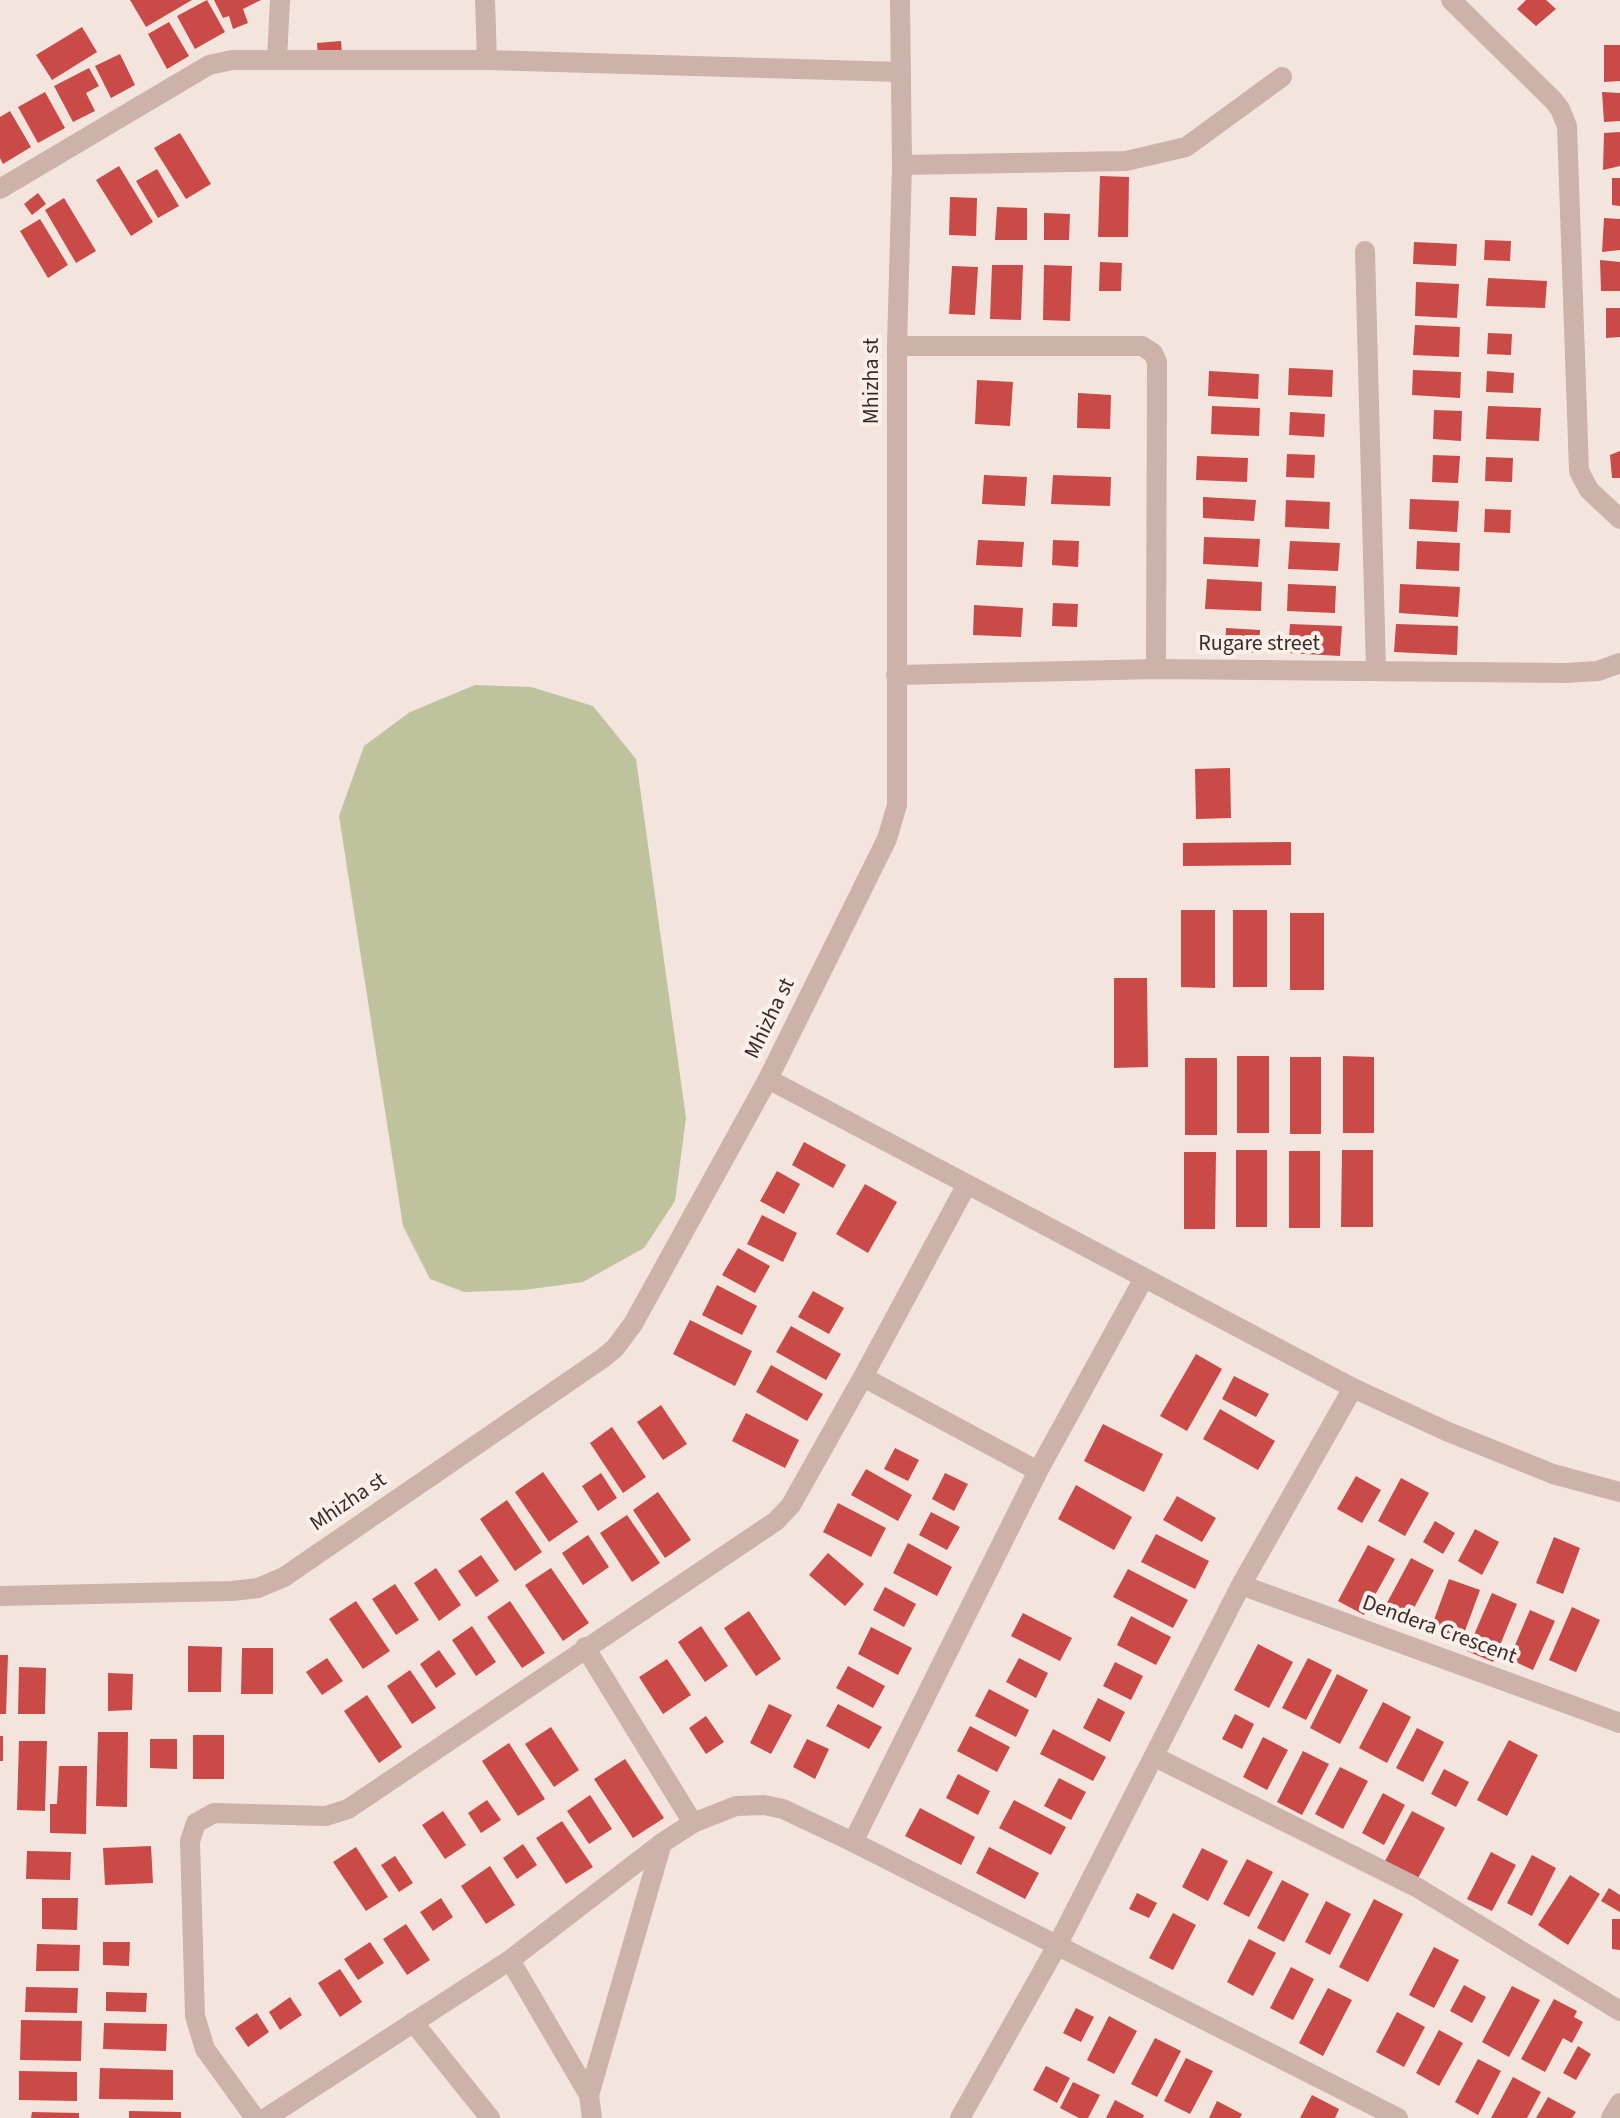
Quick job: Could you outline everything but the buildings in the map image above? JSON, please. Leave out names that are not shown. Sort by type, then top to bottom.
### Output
[{"type":"street","points":[[277,59],[280,0]]},
{"type":"street","points":[[485,0],[487,60]]},
{"type":"street","name":"Mhizha st","points":[[0,1596],[232,1591],[258,1588],[284,1577],[615,1348],[633,1324],[768,1079],[887,839],[897,805],[897,346],[902,165],[900,0]]},
{"type":"street","points":[[1451,0],[1553,100],[1567,126],[1579,471],[1589,490],[1620,519]]},
{"type":"street","points":[[0,189],[209,65],[232,60],[487,60],[901,72]]},
{"type":"street","points":[[902,165],[1126,161],[1186,147],[1282,77]]},
{"type":"street","points":[[1365,251],[1376,670]]},
{"type":"street","points":[[897,346],[1142,346],[1153,353],[1157,362],[1156,669]]},
{"type":"street","name":"Rugare street","points":[[896,675],[1156,669],[1565,673],[1598,671],[1620,663]]},
{"type":"street","points":[[768,1079],[1353,1388],[1446,1431],[1553,1474],[1620,1492]]},
{"type":"street","points":[[255,2118],[205,2049],[195,2016],[190,1841],[196,1823],[214,1813],[326,1816],[348,1809],[776,1521],[791,1505],[966,1186]]},
{"type":"street","points":[[853,1842],[1038,1471],[1144,1278]]},
{"type":"street","points":[[863,1377],[1038,1471]]},
{"type":"street","points":[[960,2118],[1058,1944],[1241,1585],[1353,1388]]},
{"type":"street","name":"Dendera Crescent","points":[[1241,1585],[1620,1723]]},
{"type":"street","points":[[585,1647],[693,1823]]},
{"type":"street","points":[[1155,1757],[1418,1888],[1620,2011]]},
{"type":"street","points":[[266,2118],[510,1960],[662,1843],[693,1823],[736,1806],[764,1805],[783,1809],[853,1842],[1398,2118]]},
{"type":"street","points":[[589,2095],[662,1843]]},
{"type":"street","points":[[510,1960],[589,2095],[592,2118]]},
{"type":"street","points":[[413,2022],[490,2118]]},
{"type":"street","points":[[1611,2118],[1620,2103]]},
{"type":"green space","points":[[475,685],[531,687],[593,706],[636,759],[686,1118],[675,1201],[644,1248],[583,1282],[524,1290],[464,1292],[430,1279],[403,1226],[339,816],[364,746],[410,712]]}]
